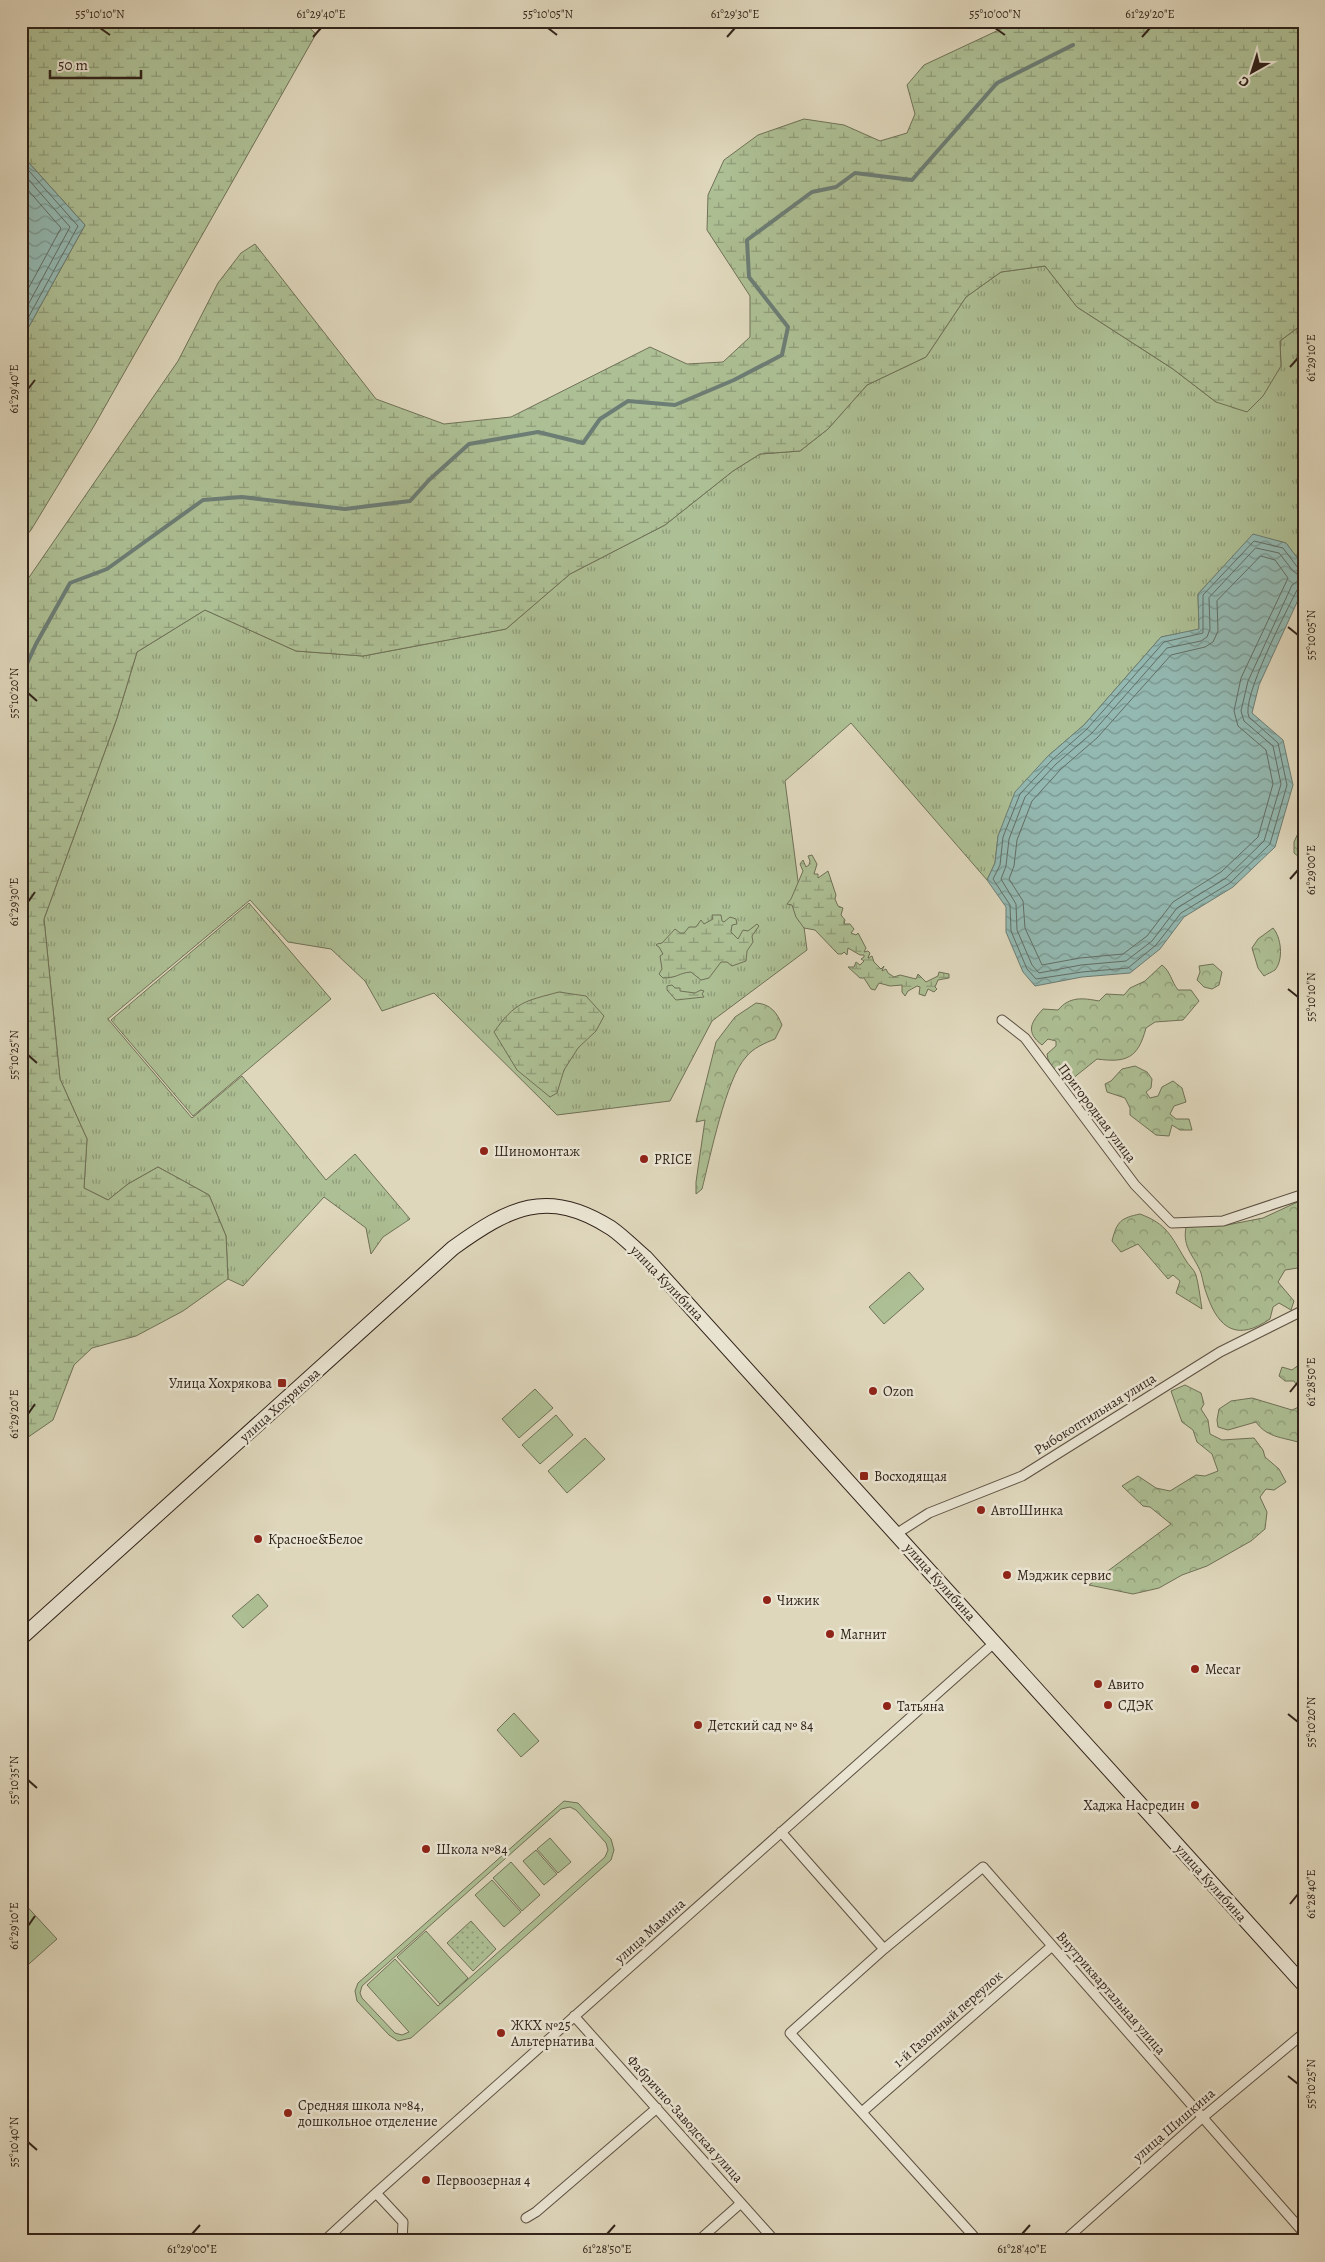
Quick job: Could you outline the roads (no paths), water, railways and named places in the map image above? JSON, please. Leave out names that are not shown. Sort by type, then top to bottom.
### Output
[{"type":"main road","name":"улица Кулибина","points":[[556,1206],[584,1213],[612,1229],[646,1258],[1304,1985]]},
{"type":"main road","name":"улица Хохрякова","points":[[21,1638],[453,1248],[482,1228],[524,1207],[556,1206]]},
{"type":"street","name":"Пригородная улица","points":[[1002,1020],[1025,1038],[1135,1185],[1172,1223],[1223,1221],[1304,1194]]},
{"type":"street","name":"Рыбокоптильная улица","points":[[896,1534],[929,1512],[1022,1476],[1220,1352],[1304,1310]]},
{"type":"street","name":"улица Мамина","points":[[324,2241],[994,1643]]},
{"type":"street","points":[[781,1832],[884,1949]]},
{"type":"street","name":"Внутриквартальная улица","points":[[978,2241],[790,2033],[884,1949],[983,1867],[1304,2233]]},
{"type":"street","name":"1-й Газонный переулок","points":[[862,2112],[1052,1946]]},
{"type":"street","name":"Фабрично-Заводская улица","points":[[574,2016],[775,2241]]},
{"type":"street","name":"улица Шишкина","points":[[1064,2241],[1202,2118],[1304,2033]]},
{"type":"street","points":[[526,2218],[536,2212],[657,2108]]},
{"type":"street","points":[[376,2193],[404,2222],[402,2241]]},
{"type":"street","points":[[698,2241],[741,2203]]},
{"type":"water","points":[[21,154],[85,225],[21,341]]},
{"type":"water","points":[[1253,534],[1286,543],[1304,567],[1304,587],[1259,685],[1252,713],[1283,740],[1293,785],[1275,847],[1233,887],[1184,917],[1160,949],[1130,973],[1082,977],[1035,986],[1023,972],[1006,932],[1006,907],[987,880],[995,863],[998,836],[1015,792],[1048,756],[1084,725],[1161,637],[1199,629],[1198,594]]},
{"type":"waterway","points":[[21,677],[36,644],[70,583],[107,569],[203,500],[242,497],[345,509],[410,501],[429,480],[469,444],[538,432],[583,443],[600,419],[628,401],[675,405],[734,380],[782,355],[788,327],[749,277],[747,240],[812,192],[836,187],[855,173],[912,180],[997,83],[1073,45]]},
{"type":"place","name":"Шиномонтаж","points":[[484,1151]]},
{"type":"place","name":"PRICE","points":[[644,1159]]},
{"type":"place","name":"Улица Хохрякова","points":[[282,1383]]},
{"type":"place","name":"Ozon","points":[[873,1391]]},
{"type":"place","name":"Восходящая","points":[[864,1476]]},
{"type":"place","name":"АвтоШинка","points":[[981,1510]]},
{"type":"place","name":"Красное&Белое","points":[[258,1539]]},
{"type":"place","name":"Мэджик сервис","points":[[1007,1575]]},
{"type":"place","name":"Чижик","points":[[767,1600]]},
{"type":"place","name":"Магнит","points":[[830,1634]]},
{"type":"place","name":"Mecar","points":[[1195,1669]]},
{"type":"place","name":"Авито","points":[[1098,1684]]},
{"type":"place","name":"СДЭК","points":[[1108,1705]]},
{"type":"place","name":"Татьяна","points":[[887,1706]]},
{"type":"place","name":"Детский сад № 84","points":[[698,1725]]},
{"type":"place","name":"Хаджа Насредин","points":[[1195,1805]]},
{"type":"place","name":"Школа №84","points":[[426,1849]]},
{"type":"place","name":"ЖКХ №25 Альтернатива","points":[[501,2033]]},
{"type":"place","name":"Средняя школа №84, дошкольное отделение","points":[[288,2113]]},
{"type":"place","name":"Первоозерная 4","points":[[426,2180]]}]
